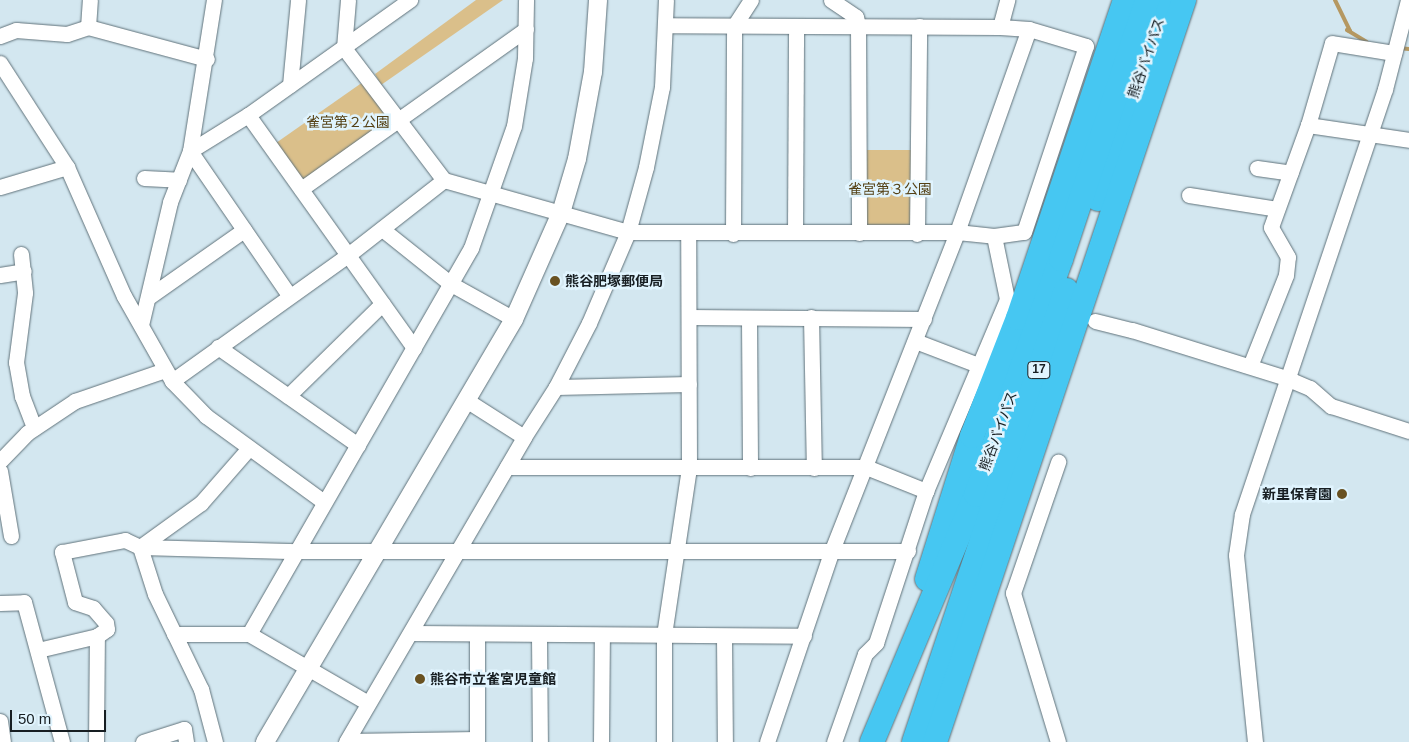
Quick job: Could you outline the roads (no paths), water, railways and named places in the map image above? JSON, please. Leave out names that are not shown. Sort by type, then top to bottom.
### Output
[{"type":"highway","name":"17","points":[[896,684],[958,480],[1018,318],[1125,0]]},
{"type":"highway","name":"熊谷バイパス","points":[[872,742],[976,495],[1061,259],[1147,0]]},
{"type":"highway","name":"熊谷バイパス","points":[[914,742],[981,539],[1167,0]]},
{"type":"highway","name":"17","points":[[935,742],[1184,0]]},
{"type":"street","points":[[88,27],[90,0]]},
{"type":"street","points":[[141,325],[150,296],[160,240],[190,152],[214,0]]},
{"type":"street","points":[[290,85],[298,0]]},
{"type":"street","points":[[348,0],[344,48],[397,122],[444,180],[628,232],[688,234],[795,232],[918,234],[957,232],[994,236],[1024,232],[1086,46],[1029,29],[1000,27],[666,25]]},
{"type":"street","points":[[249,634],[470,248],[492,193],[514,126],[525,58],[526,0]]},
{"type":"street","points":[[265,742],[514,319],[561,213],[586,121],[598,0]]},
{"type":"street","points":[[477,635],[476,741],[347,742],[524,437],[556,387],[589,323],[628,232],[646,167],[662,87],[666,0]]},
{"type":"street","points":[[733,234],[734,26],[751,0]]},
{"type":"street","points":[[831,0],[856,17],[858,25],[859,233]]},
{"type":"street","points":[[1000,27],[1007,0]]},
{"type":"street","points":[[1254,742],[1236,555],[1242,514],[1399,44],[1408,0]]},
{"type":"street","points":[[190,152],[248,115],[344,48],[406,1]]},
{"type":"street","points":[[795,232],[796,26]]},
{"type":"street","points":[[918,26],[918,234]]},
{"type":"street","points":[[0,36],[16,30],[67,34],[88,27],[206,59]]},
{"type":"street","points":[[301,189],[526,29]]},
{"type":"street","points":[[767,742],[832,550],[957,232],[1029,29]]},
{"type":"street","points":[[1250,366],[1286,275],[1288,256],[1271,227],[1308,125],[1332,44],[1399,44]]},
{"type":"street","points":[[0,63],[67,167],[141,325],[168,375],[206,416],[324,502]]},
{"type":"street","points":[[248,115],[414,348]]},
{"type":"street","points":[[1308,125],[1409,140]]},
{"type":"street","points":[[190,152],[289,295]]},
{"type":"street","points":[[0,187],[67,167]]},
{"type":"street","points":[[1257,168],[1291,173]]},
{"type":"street","points":[[144,178],[179,180]]},
{"type":"street","points":[[0,461],[34,428],[75,401],[168,375],[218,347],[289,295],[348,256],[444,180]]},
{"type":"street","points":[[1189,195],[1277,209]]},
{"type":"street","points":[[382,229],[451,284],[514,319]]},
{"type":"street","points":[[150,296],[244,230]]},
{"type":"street","points":[[664,742],[664,635],[689,467],[688,234]]},
{"type":"street","points":[[834,742],[865,654],[876,643],[908,551],[926,491],[1006,299],[994,236]]},
{"type":"street","points":[[21,254],[25,294],[16,362],[22,396],[34,428]]},
{"type":"street","points":[[0,276],[24,271]]},
{"type":"street","points":[[288,396],[382,304]]},
{"type":"street","points":[[689,317],[924,319]]},
{"type":"street","points":[[811,317],[814,468]]},
{"type":"street","points":[[749,319],[750,468]]},
{"type":"street","points":[[1095,321],[1286,378],[1310,388],[1331,406],[1409,431]]},
{"type":"street","points":[[915,341],[978,365]]},
{"type":"street","points":[[218,347],[358,445]]},
{"type":"street","points":[[556,387],[689,384]]},
{"type":"street","points":[[466,400],[524,437]]},
{"type":"street","points":[[140,547],[201,503],[249,448]]},
{"type":"street","points":[[1058,462],[1013,593],[1058,742]]},
{"type":"street","points":[[507,467],[866,467],[926,491]]},
{"type":"street","points":[[0,471],[11,536]]},
{"type":"street","points":[[38,650],[97,636],[107,629],[106,622],[93,608],[75,602],[62,552],[125,540],[140,547],[298,551],[908,551]]},
{"type":"street","points":[[140,547],[155,594],[201,689],[215,742]]},
{"type":"street","points":[[0,603],[24,602],[62,742]]},
{"type":"street","points":[[411,633],[539,636],[804,636]]},
{"type":"street","points":[[174,634],[249,634],[368,703]]},
{"type":"street","points":[[96,742],[97,636]]},
{"type":"street","points":[[539,636],[540,742]]},
{"type":"street","points":[[601,742],[602,636]]},
{"type":"street","points":[[724,637],[724,742]]},
{"type":"street","points":[[0,722],[3,742]]},
{"type":"street","points":[[143,742],[184,729],[186,742]]},
{"type":"waterway","points":[[1335,0],[1350,31],[1347,30],[1367,42]]},
{"type":"waterway","points":[[1398,48],[1409,49]]},
{"type":"place","name":"熊谷肥塚郵便局","points":[[555,281]]},
{"type":"place","name":"新里保育園","points":[[1342,494]]},
{"type":"place","name":"熊谷市立雀宮児童館","points":[[420,679]]},
{"type":"park label","name":"雀宮第２公園","points":[[348,122]]},
{"type":"park label","name":"雀宮第３公園","points":[[890,189]]}]
